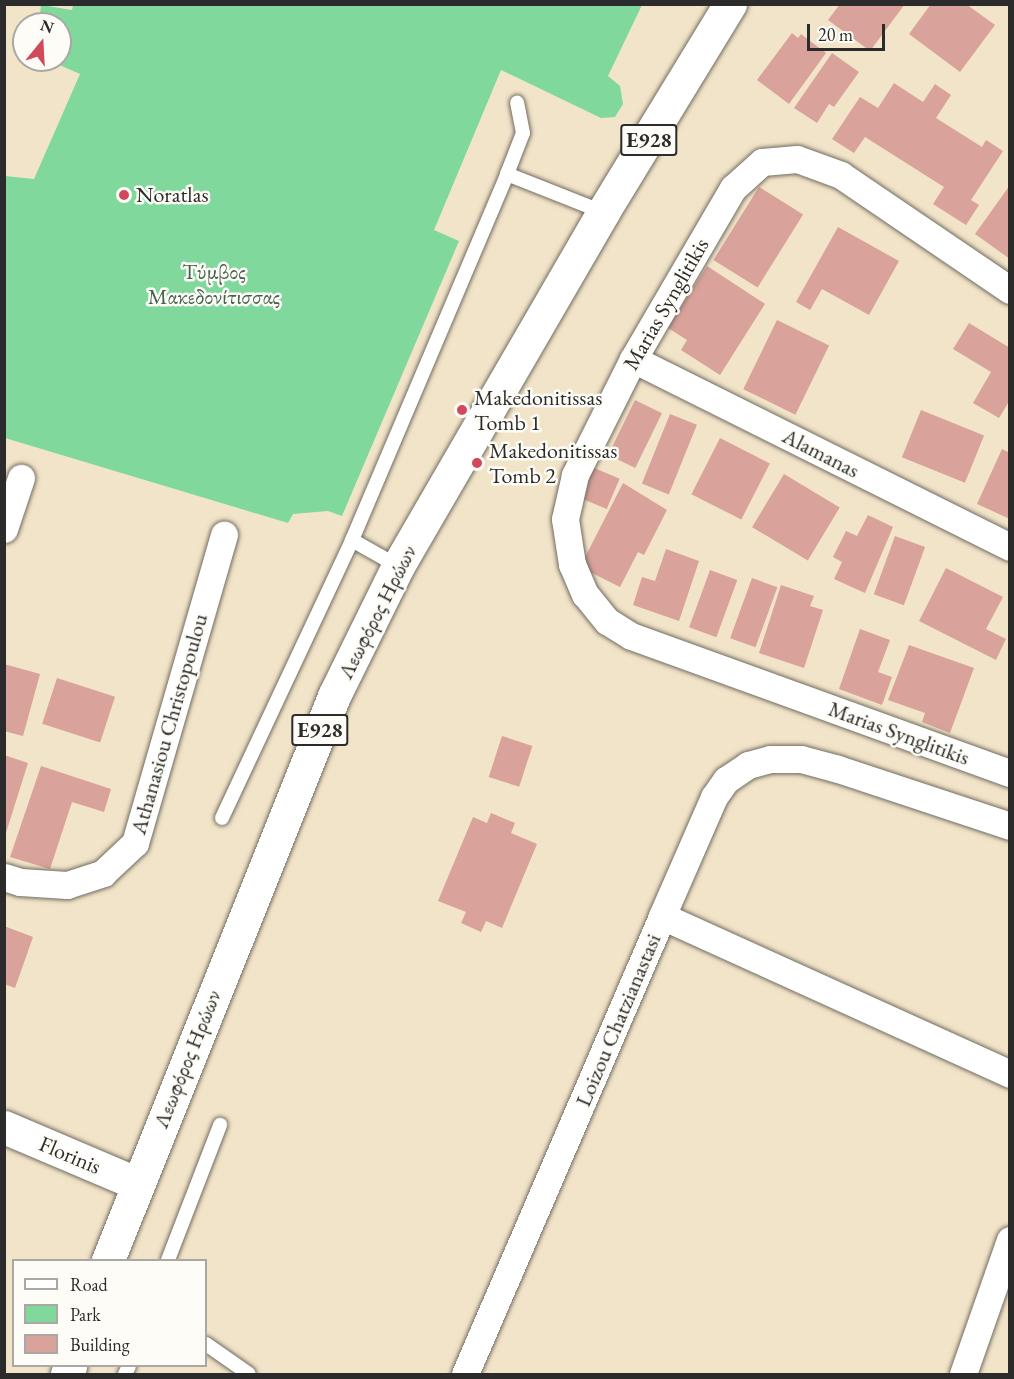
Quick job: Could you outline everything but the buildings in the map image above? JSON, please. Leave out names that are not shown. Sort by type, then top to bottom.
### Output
[{"type":"main road","name":"Λεωφόρος Ηρώων","points":[[108,1259],[136,1183],[334,696],[398,566],[603,212],[730,4]]},
{"type":"main road","name":"Florinis","points":[[4,1127],[136,1183]]},
{"type":"street","name":"Marias Synglitikis","points":[[1010,290],[841,175],[817,163],[796,159],[762,162],[733,188],[633,359],[574,475],[565,519],[572,564],[585,594],[607,621],[653,646],[1010,772]]},
{"type":"street","name":"Alamanas","points":[[633,359],[1010,547]]},
{"type":"street","points":[[4,529],[21,478]]},
{"type":"street","name":"Athanasiou Christopoulou","points":[[4,877],[20,882],[66,885],[103,873],[135,843],[224,536]]},
{"type":"street","points":[[662,916],[714,797],[726,780],[748,765],[770,759],[801,759],[838,769],[1010,826]]},
{"type":"street","name":"Loizou Chatzianastasi","points":[[465,1374],[662,916],[1010,1074]]},
{"type":"street","points":[[963,1374],[1010,1240]]},
{"type":"lane","points":[[222,818],[352,540],[507,174],[523,133],[517,103]]},
{"type":"lane","points":[[507,174],[603,212]]},
{"type":"lane","points":[[352,540],[398,566]]},
{"type":"lane","points":[[168,1259],[220,1125]]},
{"type":"lane","points":[[207,1345],[249,1374]]},
{"type":"green space","name":"Τύμβος Μακεδονίτισσας","points":[[41,5],[72,10],[73,5],[642,5],[608,76],[620,86],[623,104],[615,117],[601,118],[501,70],[434,230],[459,241],[342,516],[328,511],[293,514],[288,523],[5,438],[5,176],[34,179],[80,74],[72,70],[72,12],[40,12]]},
{"type":"place","name":"Noratlas","points":[[124,195]]},
{"type":"place","name":"Makedonitissas Tomb 1","points":[[462,410]]},
{"type":"place","name":"Makedonitissas Tomb 2","points":[[477,463]]}]
